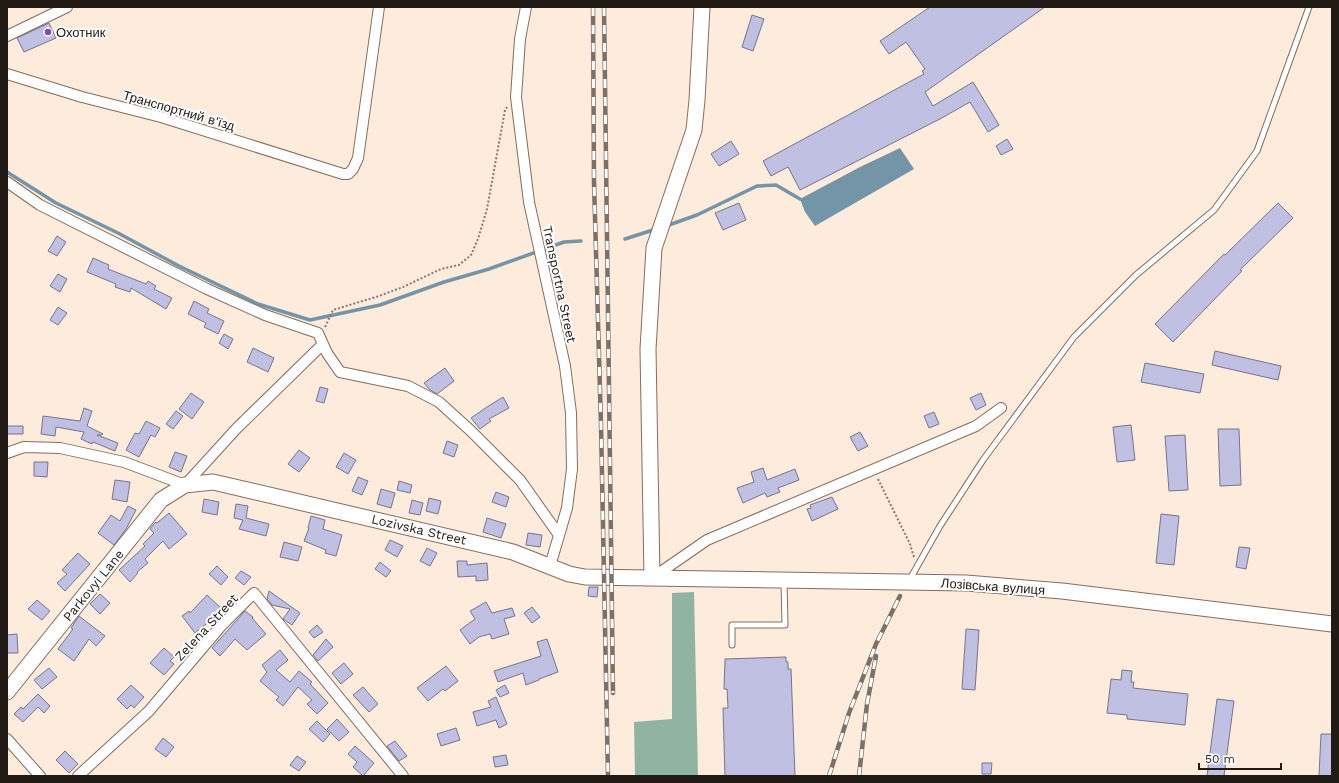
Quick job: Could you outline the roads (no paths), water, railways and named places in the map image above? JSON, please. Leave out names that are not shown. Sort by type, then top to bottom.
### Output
[{"type":"main road","points":[[652,578],[648,349],[654,248],[694,130],[698,100],[702,7]]},
{"type":"main road","name":"Lozivska Street","points":[[185,485],[213,482],[474,542],[513,552],[569,574],[585,577],[652,578]]},
{"type":"main road","name":"Parkovyi Lane","points":[[7,692],[162,500],[185,485]]},
{"type":"main road","name":"Лозівська вулиця","points":[[652,578],[966,583],[1062,591],[1332,624]]},
{"type":"street","points":[[7,36],[67,7]]},
{"type":"street","name":"Транспортний в'їзд","points":[[7,74],[82,97],[161,117],[343,174],[348,174],[353,169],[358,158],[379,7]]},
{"type":"street","name":"Transportna Street","points":[[526,7],[520,39],[516,97],[528,202],[565,366],[571,413],[572,468],[567,508],[550,566]]},
{"type":"street","points":[[7,182],[40,205],[207,289],[265,315],[318,333],[327,352],[340,372],[408,386],[439,402],[471,431],[520,480],[559,536]]},
{"type":"street","points":[[7,453],[24,447],[60,448],[124,462],[185,485],[237,428],[322,341]]},
{"type":"street","points":[[652,578],[708,540],[976,426],[1000,408]]},
{"type":"street","name":"Zelena Street","points":[[78,776],[149,711],[221,626],[254,593],[403,776]]},
{"type":"street","points":[[7,739],[40,776]]},
{"type":"lane","points":[[908,582],[940,526],[983,460],[1074,337],[1136,275],[1214,210],[1257,151],[1309,7]]},
{"type":"lane","points":[[732,645],[732,625],[785,625],[784,580]]},
{"type":"water","points":[[900,148],[914,169],[815,226],[805,212],[800,199],[860,167]]},
{"type":"waterway","points":[[7,172],[56,203],[118,233],[179,266],[258,304],[310,320],[380,305],[444,282],[489,269],[564,242],[581,241]]},
{"type":"waterway","points":[[666,226],[697,215],[757,186],[776,185],[800,199]]},
{"type":"waterway","points":[[625,239],[656,229]]},
{"type":"railway","points":[[593,7],[594,182],[601,425],[608,776]]},
{"type":"railway","points":[[604,7],[613,693]]},
{"type":"railway","points":[[829,776],[849,713],[876,644],[900,596]]},
{"type":"railway","points":[[859,776],[867,704],[876,656]]},
{"type":"place","name":"Охотник","points":[[48,32]]}]
